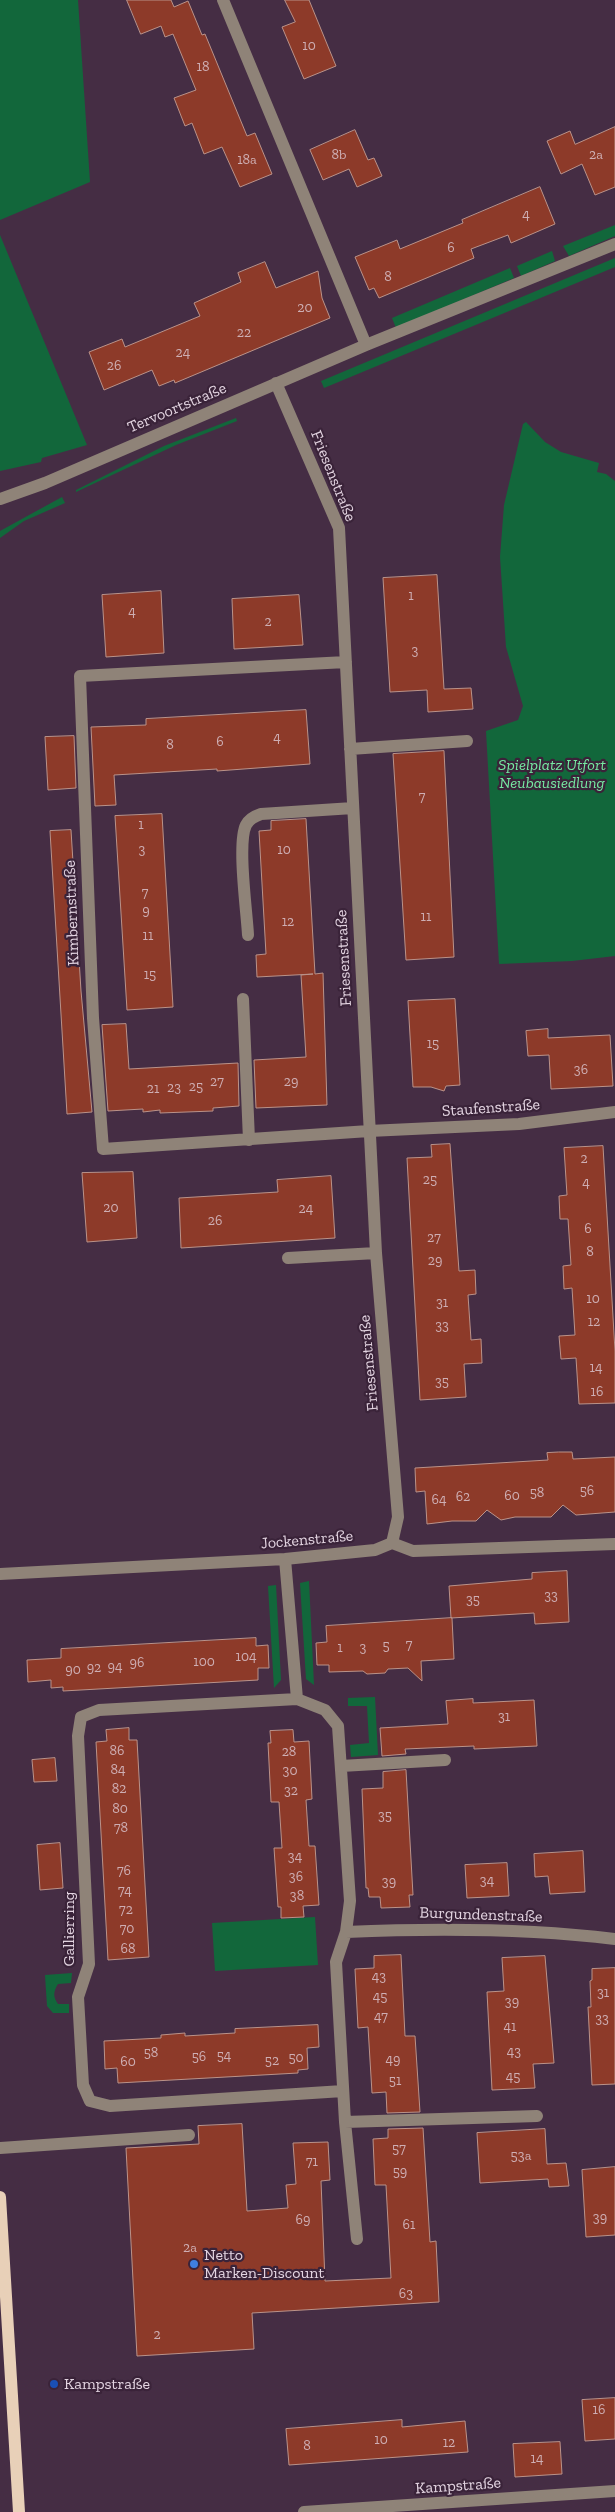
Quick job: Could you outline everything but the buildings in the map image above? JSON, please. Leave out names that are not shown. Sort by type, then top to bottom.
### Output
[{"type":"main road","points":[[0,2197],[19,2512]]},
{"type":"street","points":[[223,0],[366,345]]},
{"type":"street","name":"Tervoortstraße","points":[[0,499],[44,483],[366,345],[615,244]]},
{"type":"street","name":"Friesenstraße","points":[[276,383],[339,528],[376,1253],[398,1517],[392,1543]]},
{"type":"street","name":"Kimbernstraße","points":[[346,662],[80,676],[92,1008],[103,1149],[369,1131]]},
{"type":"street","points":[[350,749],[467,741]]},
{"type":"street","points":[[248,936],[243,837],[249,821],[261,814],[353,808]]},
{"type":"street","points":[[243,999],[249,1140]]},
{"type":"street","name":"Staufenstraße","points":[[369,1131],[520,1124],[615,1112]]},
{"type":"street","points":[[288,1258],[376,1253]]},
{"type":"street","points":[[392,1543],[413,1551],[615,1544]]},
{"type":"street","name":"Jockenstraße","points":[[0,1574],[285,1559],[374,1550],[392,1543]]},
{"type":"street","points":[[285,1559],[297,1699]]},
{"type":"street","name":"Gallierring","points":[[343,2092],[110,2106],[90,2101],[83,2085],[78,1997],[89,1964],[78,1736],[81,1717],[99,1710],[297,1699],[325,1710],[338,1726],[350,1901],[346,1932],[336,1962],[345,2122],[357,2239]]},
{"type":"street","points":[[341,1766],[445,1760]]},
{"type":"street","name":"Burgundenstraße","points":[[346,1932],[428,1928],[520,1930],[615,1939]]},
{"type":"street","points":[[345,2122],[538,2116]]},
{"type":"street","points":[[0,2148],[190,2135]]},
{"type":"street","name":"Kampstraße","points":[[304,2512],[483,2506],[615,2491]]},
{"type":"green space","points":[[0,0],[78,0],[90,182],[0,220]]},
{"type":"green space","points":[[615,225],[615,236],[569,256],[563,246]]},
{"type":"green space","points":[[0,235],[87,445],[42,458],[41,462],[0,471]]},
{"type":"green space","points":[[552,251],[555,261],[521,276],[517,266]]},
{"type":"green space","points":[[615,258],[615,267],[324,388],[321,381]]},
{"type":"green space","points":[[510,268],[514,278],[396,328],[392,318]]},
{"type":"green space","points":[[236,418],[237,421],[176,445],[76,492],[76,490],[164,446]]},
{"type":"green space","name":"Spielplatz Utfort Neubausiedlung","points":[[526,422],[545,442],[561,452],[599,463],[597,472],[606,474],[615,481],[615,956],[572,961],[499,964],[486,731],[518,720],[523,706],[506,647],[500,557],[504,505],[523,424]]},
{"type":"green space","points":[[62,497],[65,503],[24,521],[0,538],[0,531]]},
{"type":"green space","points":[[309,1581],[314,1685],[306,1679],[300,1583]]},
{"type":"green space","points":[[276,1585],[281,1680],[274,1688],[268,1586]]},
{"type":"green space","points":[[375,1697],[378,1755],[351,1757],[350,1745],[369,1743],[367,1706],[348,1706],[348,1698]]},
{"type":"green space","points":[[315,1917],[318,1965],[215,1971],[212,1923]]},
{"type":"green space","points":[[72,1973],[71,1983],[58,1984],[54,1994],[58,2004],[69,2004],[69,2013],[53,2013],[47,2006],[45,1975]]},
{"type":"place","name":"Netto Marken-Discount","points":[[194,2264]]},
{"type":"place","name":"Kampstraße","points":[[54,2384]]}]
